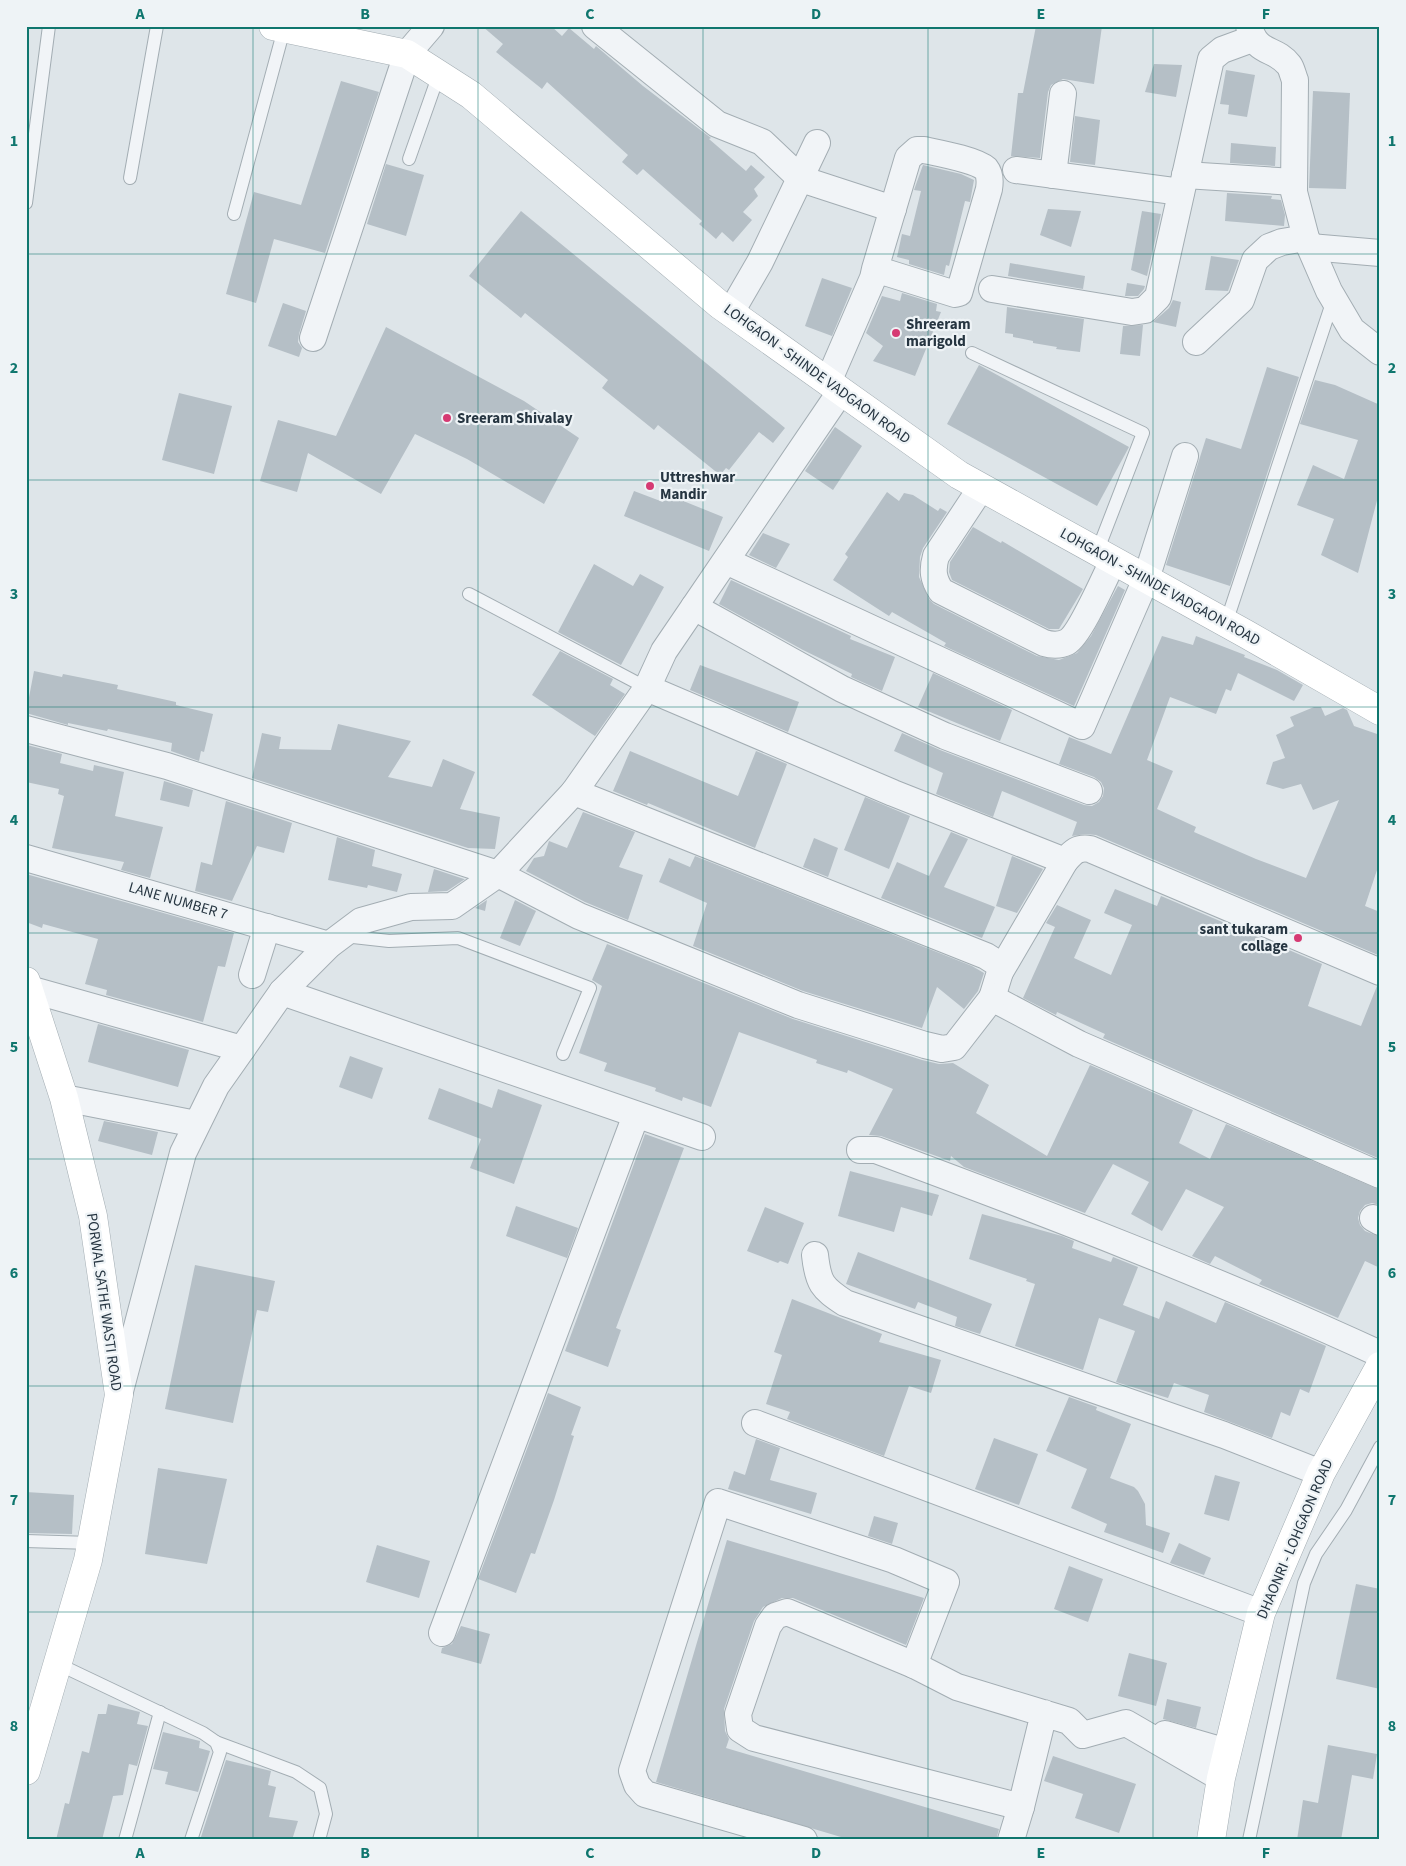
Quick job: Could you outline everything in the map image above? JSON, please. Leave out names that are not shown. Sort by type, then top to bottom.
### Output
[{"type":"street","points":[[313,338],[407,54],[431,26]]},
{"type":"street","points":[[595,26],[717,124],[762,142],[801,179],[893,209]]},
{"type":"street","name":"LOHGAON - SHINDE VADGAON ROAD","points":[[279,27],[407,54],[471,95],[731,312],[959,475],[1380,711]]},
{"type":"street","points":[[992,289],[1132,312],[1145,310],[1158,297],[1211,59],[1222,50],[1251,33],[1260,47],[1289,65],[1295,80],[1294,192],[1308,242],[1334,299],[1352,330],[1380,352]]},
{"type":"street","points":[[1053,175],[1063,94]]},
{"type":"street","points":[[731,312],[760,262],[817,143]]},
{"type":"street","points":[[119,1395],[183,1153],[216,1086],[282,992],[335,940],[360,921],[411,907],[452,906],[498,874],[574,792],[647,688],[664,652],[726,561],[835,387],[875,269],[908,158],[917,150],[924,150],[976,164],[986,170],[990,178],[990,189],[959,293],[955,294],[875,269]]},
{"type":"street","points":[[1016,170],[1053,175],[1183,184],[1294,182]]},
{"type":"street","points":[[1196,342],[1241,300],[1255,260],[1269,247],[1282,242],[1308,242],[1380,253]]},
{"type":"street","points":[[726,561],[1082,726],[1146,579],[1184,456]]},
{"type":"street","points":[[982,488],[936,556],[933,566],[934,580],[941,592],[1044,643],[1054,645],[1067,642],[1077,632],[1105,556]]},
{"type":"street","points":[[694,607],[842,689],[876,705],[945,736],[1089,790]]},
{"type":"street","points":[[647,688],[893,793],[1065,861]]},
{"type":"street","points":[[26,729],[167,766],[498,874],[579,916],[789,1001],[942,1049],[954,1047],[992,998],[1000,972],[1065,861],[1075,850],[1082,848],[1090,849],[1380,972]]},
{"type":"street","points":[[574,792],[986,956],[997,963],[1000,972]]},
{"type":"street","name":"LANE NUMBER 7","points":[[26,858],[267,927],[335,940]]},
{"type":"street","points":[[252,975],[267,927]]},
{"type":"street","points":[[28,985],[242,1049]]},
{"type":"street","name":"PORWAL SATHE WASTI ROAD","points":[[26,1771],[91,1543],[119,1395],[93,1216],[64,1098],[28,985]]},
{"type":"street","points":[[282,992],[460,1051],[702,1137]]},
{"type":"street","points":[[992,998],[1079,1044],[1380,1175]]},
{"type":"street","points":[[64,1098],[196,1124]]},
{"type":"street","points":[[442,1633],[636,1115]]},
{"type":"street","points":[[860,1150],[876,1150],[1051,1214],[1296,1315],[1380,1354]]},
{"type":"street","points":[[815,1255],[817,1276],[826,1291],[846,1303],[1224,1435],[1321,1473]]},
{"type":"street","name":"DHAONRI - LOHGAON ROAD","points":[[1211,1840],[1224,1765],[1261,1613],[1321,1473],[1380,1366]]},
{"type":"street","points":[[755,1423],[1261,1613]]},
{"type":"street","points":[[804,1840],[645,1794],[637,1785],[632,1771],[718,1502],[894,1560],[946,1582],[914,1665]]},
{"type":"street","points":[[1021,1808],[754,1738],[740,1729],[738,1714],[768,1626],[775,1616],[787,1612],[914,1665],[957,1687],[1069,1721],[1083,1734],[1126,1723],[1224,1765]]},
{"type":"street","points":[[1012,1840],[1044,1713]]},
{"type":"lane","points":[[26,203],[49,26]]},
{"type":"lane","points":[[130,178],[158,26]]},
{"type":"lane","points":[[234,214],[279,27]]},
{"type":"lane","points":[[409,159],[439,74]]},
{"type":"lane","points":[[1226,623],[1334,299]]},
{"type":"lane","points":[[972,353],[1143,433],[1105,556]]},
{"type":"lane","points":[[469,594],[647,688]]},
{"type":"lane","points":[[335,940],[389,941],[458,938],[590,988],[563,1054]]},
{"type":"lane","points":[[1249,1840],[1304,1583],[1316,1554],[1346,1510],[1380,1447]]},
{"type":"lane","points":[[26,1541],[91,1543]]},
{"type":"lane","points":[[58,1664],[203,1733],[216,1742],[296,1772],[320,1788],[326,1814],[319,1840]]},
{"type":"lane","points":[[125,1840],[160,1712]]},
{"type":"lane","points":[[191,1840],[220,1752],[216,1742]]},
{"type":"building","points":[[482,26],[551,26],[562,36],[569,28],[594,49],[596,46],[643,86],[711,138],[709,139],[746,171],[751,165],[765,177],[754,189],[758,196],[743,212],[752,220],[733,242],[722,232],[716,239],[699,224],[702,221],[643,169],[637,175],[622,162],[628,155],[547,82],[542,89],[496,52],[503,44]]},
{"type":"building","points":[[1036,26],[1102,26],[1094,84],[1063,79],[1051,85],[1048,92],[1040,158],[1011,156],[1018,93],[1023,93]]},
{"type":"building","points":[[1154,64],[1182,65],[1176,97],[1145,92]]},
{"type":"building","points":[[1226,70],[1255,75],[1247,117],[1228,114],[1229,105],[1220,104]]},
{"type":"building","points":[[341,81],[379,92],[325,253],[274,239],[256,303],[226,294],[254,192],[301,205]]},
{"type":"building","points":[[1313,91],[1350,93],[1346,189],[1309,188]]},
{"type":"building","points":[[1075,116],[1100,120],[1095,165],[1070,162]]},
{"type":"building","points":[[1231,143],[1276,147],[1275,166],[1230,163]]},
{"type":"building","points":[[386,164],[424,175],[406,236],[367,224]]},
{"type":"building","points":[[923,165],[961,174],[974,180],[970,202],[965,201],[949,266],[946,265],[944,275],[909,264],[909,260],[897,257],[902,234],[910,236],[921,191],[914,190]]},
{"type":"building","points":[[1227,193],[1272,196],[1271,199],[1281,200],[1285,215],[1284,226],[1225,221]]},
{"type":"building","points":[[1048,209],[1081,211],[1071,247],[1040,235]]},
{"type":"building","points":[[521,211],[785,428],[773,443],[759,432],[729,470],[726,468],[720,475],[658,425],[654,430],[602,388],[608,380],[525,313],[521,318],[469,276]]},
{"type":"building","points":[[1142,211],[1161,214],[1147,276],[1131,270]]},
{"type":"building","points":[[1211,256],[1239,260],[1228,291],[1205,290]]},
{"type":"building","points":[[1010,263],[1085,276],[1083,289],[1008,276]]},
{"type":"building","points":[[822,278],[852,288],[832,336],[805,326]]},
{"type":"building","points":[[1127,283],[1145,286],[1138,296],[1125,296]]},
{"type":"building","name":"Shreeram marigold","points":[[902,293],[937,304],[936,311],[941,312],[915,376],[873,361],[883,346],[866,333],[882,296],[900,301]]},
{"type":"building","points":[[1173,300],[1181,302],[1176,327],[1153,322],[1169,308]]},
{"type":"building","points":[[283,303],[306,311],[299,334],[298,342],[302,348],[299,357],[268,346]]},
{"type":"building","points":[[1007,307],[1084,319],[1080,352],[1056,349],[1057,347],[1033,343],[1033,341],[1013,337],[1013,334],[1005,333]]},
{"type":"building","points":[[1143,325],[1140,356],[1120,354],[1123,326]]},
{"type":"building","name":"Sreeram Shivalay","points":[[386,327],[524,401],[579,438],[544,504],[467,459],[415,434],[381,494],[308,453],[297,492],[260,481],[278,420],[336,436]]},
{"type":"building","points":[[979,365],[1129,447],[1097,506],[947,424]]},
{"type":"building","points":[[1267,367],[1299,377],[1230,586],[1166,565],[1206,438],[1241,449]]},
{"type":"building","points":[[1315,380],[1335,385],[1380,405],[1380,489],[1358,573],[1321,555],[1334,519],[1297,505],[1313,465],[1344,479],[1358,440],[1300,424]]},
{"type":"building","points":[[179,393],[232,406],[214,474],[162,460]]},
{"type":"building","points":[[835,427],[862,446],[833,490],[805,471]]},
{"type":"building","points":[[634,491],[663,502],[666,494],[723,517],[709,551],[624,516]]},
{"type":"building","points":[[887,492],[899,501],[904,493],[913,495],[938,511],[940,508],[947,512],[923,548],[920,557],[919,577],[929,599],[934,604],[1037,656],[1059,660],[1077,653],[1091,636],[1118,586],[1125,590],[1074,706],[944,646],[946,643],[892,612],[889,616],[833,580],[848,557],[845,554]]},
{"type":"building","points":[[973,527],[1001,543],[1002,541],[1083,589],[1059,629],[1049,629],[952,580],[949,572],[950,562]]},
{"type":"building","points":[[763,533],[790,544],[776,568],[749,555]]},
{"type":"building","points":[[594,564],[633,586],[640,574],[664,587],[621,665],[558,632]]},
{"type":"building","points":[[731,580],[851,636],[850,639],[895,657],[882,691],[851,677],[852,674],[803,650],[719,604]]},
{"type":"building","points":[[1162,636],[1193,645],[1196,636],[1245,655],[1244,657],[1277,670],[1303,685],[1294,701],[1238,673],[1231,691],[1226,689],[1216,714],[1170,697],[1147,760],[1173,771],[1157,809],[1196,827],[1194,832],[1306,878],[1339,800],[1313,810],[1301,784],[1283,789],[1266,784],[1273,762],[1285,758],[1276,735],[1294,726],[1290,717],[1314,707],[1321,707],[1325,716],[1343,708],[1347,710],[1354,726],[1380,735],[1380,861],[1365,906],[1380,912],[1378,955],[1096,835],[1072,836],[1077,822],[1002,791],[993,817],[936,794],[943,773],[894,751],[902,733],[940,750],[1084,805],[1092,806],[1099,802],[1103,796],[1104,788],[1101,782],[1094,777],[1059,764],[1069,737],[1111,754]]},
{"type":"building","points":[[560,651],[613,679],[610,685],[625,694],[595,736],[532,695]]},
{"type":"building","points":[[700,665],[799,702],[788,732],[690,690]]},
{"type":"building","points":[[34,671],[62,677],[63,674],[118,685],[117,689],[176,702],[176,705],[213,714],[204,752],[201,751],[199,761],[171,751],[172,743],[108,729],[107,731],[68,723],[68,725],[26,713]]},
{"type":"building","points":[[933,673],[1012,710],[1000,741],[918,707]]},
{"type":"building","points":[[338,724],[411,741],[388,777],[432,787],[443,759],[475,772],[460,809],[500,817],[495,849],[468,848],[252,778],[262,733],[281,737],[279,749],[331,750]]},
{"type":"building","points":[[27,745],[62,754],[60,763],[93,771],[94,765],[124,772],[115,816],[163,827],[150,878],[121,870],[124,862],[52,848],[64,796],[58,794],[59,789],[26,782]]},
{"type":"building","points":[[630,751],[738,796],[756,751],[787,764],[755,848],[648,803],[647,805],[613,791]]},
{"type":"building","points":[[164,781],[193,790],[189,807],[160,800]]},
{"type":"building","points":[[865,797],[910,816],[889,869],[844,850]]},
{"type":"building","points":[[226,801],[292,823],[284,853],[257,846],[232,901],[195,891],[201,862],[212,865]]},
{"type":"building","points":[[583,812],[635,832],[619,867],[643,875],[628,920],[585,902],[526,871],[534,858],[544,856],[549,841],[567,848]]},
{"type":"building","points":[[951,832],[968,839],[944,887],[995,907],[982,938],[881,898],[897,862],[929,876]]},
{"type":"building","points":[[337,837],[375,850],[372,866],[402,874],[397,892],[368,885],[367,888],[328,880]]},
{"type":"building","points":[[814,838],[838,848],[828,877],[803,867]]},
{"type":"building","points":[[695,856],[972,966],[984,973],[978,991],[964,1009],[937,987],[922,1028],[803,991],[693,946],[707,903],[659,882],[669,858],[690,867]]},
{"type":"building","points":[[1012,856],[1043,869],[1017,913],[996,906]]},
{"type":"building","points":[[434,869],[465,879],[447,891],[428,892]]},
{"type":"building","points":[[26,874],[234,933],[225,967],[218,966],[203,1022],[106,995],[107,990],[85,984],[98,939],[43,924],[42,928],[26,922]]},
{"type":"building","points":[[1115,889],[1157,906],[1161,896],[1322,964],[1308,1006],[1361,1026],[1377,986],[1380,987],[1380,1159],[1103,1038],[1105,1034],[1057,1012],[1056,1015],[1023,998],[1055,927],[1046,923],[1057,905],[1091,920],[1074,958],[1111,975],[1132,925],[1104,913]]},
{"type":"building","points":[[487,900],[485,911],[475,908]]},
{"type":"building","points":[[515,900],[536,911],[520,946],[500,938]]},
{"type":"building","points":[[607,944],[793,1019],[922,1060],[939,1064],[953,1063],[989,1085],[976,1113],[1047,1156],[1090,1065],[1193,1110],[1179,1143],[1210,1159],[1226,1124],[1380,1190],[1380,1205],[1372,1203],[1365,1205],[1360,1211],[1358,1218],[1360,1225],[1365,1231],[1380,1237],[1380,1268],[1365,1261],[1338,1318],[1259,1284],[1262,1280],[1215,1256],[1210,1264],[1192,1256],[1224,1207],[1186,1189],[1162,1231],[1131,1214],[1149,1182],[1113,1164],[1085,1213],[964,1167],[951,1156],[950,1161],[881,1136],[869,1135],[893,1089],[848,1070],[847,1073],[816,1063],[817,1060],[739,1032],[711,1107],[683,1097],[682,1101],[655,1091],[656,1088],[604,1071],[607,1063],[579,1053],[602,986],[592,980]]},
{"type":"building","points":[[98,1024],[189,1050],[178,1087],[88,1062]]},
{"type":"building","points":[[350,1056],[383,1068],[372,1099],[339,1087]]},
{"type":"building","points":[[439,1088],[492,1108],[498,1089],[542,1105],[514,1184],[470,1168],[481,1139],[428,1119]]},
{"type":"building","points":[[104,1121],[158,1132],[152,1155],[98,1141]]},
{"type":"building","points":[[645,1134],[684,1148],[616,1328],[621,1330],[608,1367],[565,1351]]},
{"type":"building","points":[[850,1171],[939,1195],[932,1216],[901,1207],[894,1232],[838,1216]]},
{"type":"building","points":[[516,1206],[578,1228],[567,1258],[506,1236]]},
{"type":"building","points":[[765,1207],[804,1223],[788,1264],[780,1261],[778,1263],[747,1251]]},
{"type":"building","points":[[982,1214],[1062,1236],[1074,1241],[1072,1248],[1111,1262],[1113,1257],[1138,1267],[1123,1305],[1159,1319],[1166,1301],[1216,1323],[1225,1302],[1326,1346],[1309,1393],[1300,1389],[1290,1416],[1281,1412],[1272,1438],[1204,1412],[1209,1395],[1174,1383],[1168,1398],[1116,1382],[1135,1331],[1099,1318],[1083,1370],[1015,1346],[1035,1284],[1026,1281],[1027,1279],[969,1259]]},
{"type":"building","points":[[858,1252],[992,1304],[980,1334],[955,1326],[957,1317],[918,1302],[915,1309],[846,1284]]},
{"type":"building","points":[[195,1265],[275,1281],[268,1312],[257,1310],[233,1423],[165,1409]]},
{"type":"building","points":[[792,1299],[882,1334],[879,1342],[941,1360],[931,1393],[909,1386],[884,1456],[787,1419],[790,1412],[766,1404],[782,1355],[774,1352]]},
{"type":"building","points":[[548,1393],[581,1407],[571,1435],[574,1436],[554,1500],[535,1554],[531,1553],[516,1593],[478,1579]]},
{"type":"building","points":[[1069,1397],[1097,1407],[1096,1410],[1131,1424],[1110,1478],[1134,1487],[1138,1491],[1145,1504],[1146,1525],[1170,1533],[1163,1553],[1104,1532],[1107,1524],[1071,1508],[1087,1469],[1046,1451]]},
{"type":"building","points":[[994,1438],[1038,1454],[1019,1505],[975,1489]]},
{"type":"building","points":[[756,1439],[780,1448],[770,1480],[817,1493],[811,1514],[728,1489],[734,1471],[745,1475]]},
{"type":"building","points":[[158,1468],[227,1479],[207,1564],[145,1554]]},
{"type":"building","points":[[1215,1475],[1240,1482],[1229,1521],[1204,1514]]},
{"type":"building","points":[[26,1492],[74,1495],[72,1534],[26,1533]]},
{"type":"building","points":[[874,1516],[898,1523],[892,1544],[868,1536]]},
{"type":"building","points":[[727,1540],[924,1598],[906,1645],[793,1598],[782,1598],[763,1607],[754,1621],[724,1709],[725,1731],[729,1739],[726,1748],[999,1829],[996,1840],[851,1840],[656,1782]]},
{"type":"building","points":[[1179,1543],[1211,1558],[1204,1575],[1170,1563]]},
{"type":"building","points":[[377,1545],[430,1561],[419,1598],[366,1582]]},
{"type":"building","points":[[1069,1566],[1103,1579],[1088,1622],[1054,1609]]},
{"type":"building","points":[[1356,1584],[1380,1589],[1380,1689],[1336,1679]]},
{"type":"building","points":[[461,1626],[490,1634],[481,1664],[441,1653],[442,1648],[452,1644]]},
{"type":"building","points":[[1129,1653],[1167,1663],[1156,1706],[1118,1696]]},
{"type":"building","points":[[1167,1699],[1201,1707],[1196,1728],[1163,1719]]},
{"type":"building","points":[[108,1704],[140,1712],[137,1724],[148,1726],[137,1766],[129,1764],[123,1795],[113,1796],[102,1840],[56,1840],[65,1803],[69,1804],[82,1751],[89,1753],[98,1714],[106,1714]]},
{"type":"building","points":[[163,1732],[200,1741],[199,1748],[210,1751],[198,1792],[165,1784],[168,1772],[153,1769]]},
{"type":"building","points":[[1328,1745],[1377,1754],[1373,1779],[1352,1775],[1341,1840],[1297,1840],[1303,1800],[1318,1803]]},
{"type":"building","points":[[1053,1756],[1136,1784],[1119,1833],[1075,1818],[1083,1794],[1044,1781]]},
{"type":"building","points":[[226,1760],[271,1771],[268,1785],[276,1787],[269,1817],[298,1821],[292,1840],[200,1840]]},
{"type":"place","name":"Shreeram marigold","points":[[896,333]]},
{"type":"place","name":"Sreeram Shivalay","points":[[447,418]]},
{"type":"place","name":"Uttreshwar Mandir","points":[[650,486]]},
{"type":"place","name":"sant tukaram collage","points":[[1298,938]]}]
